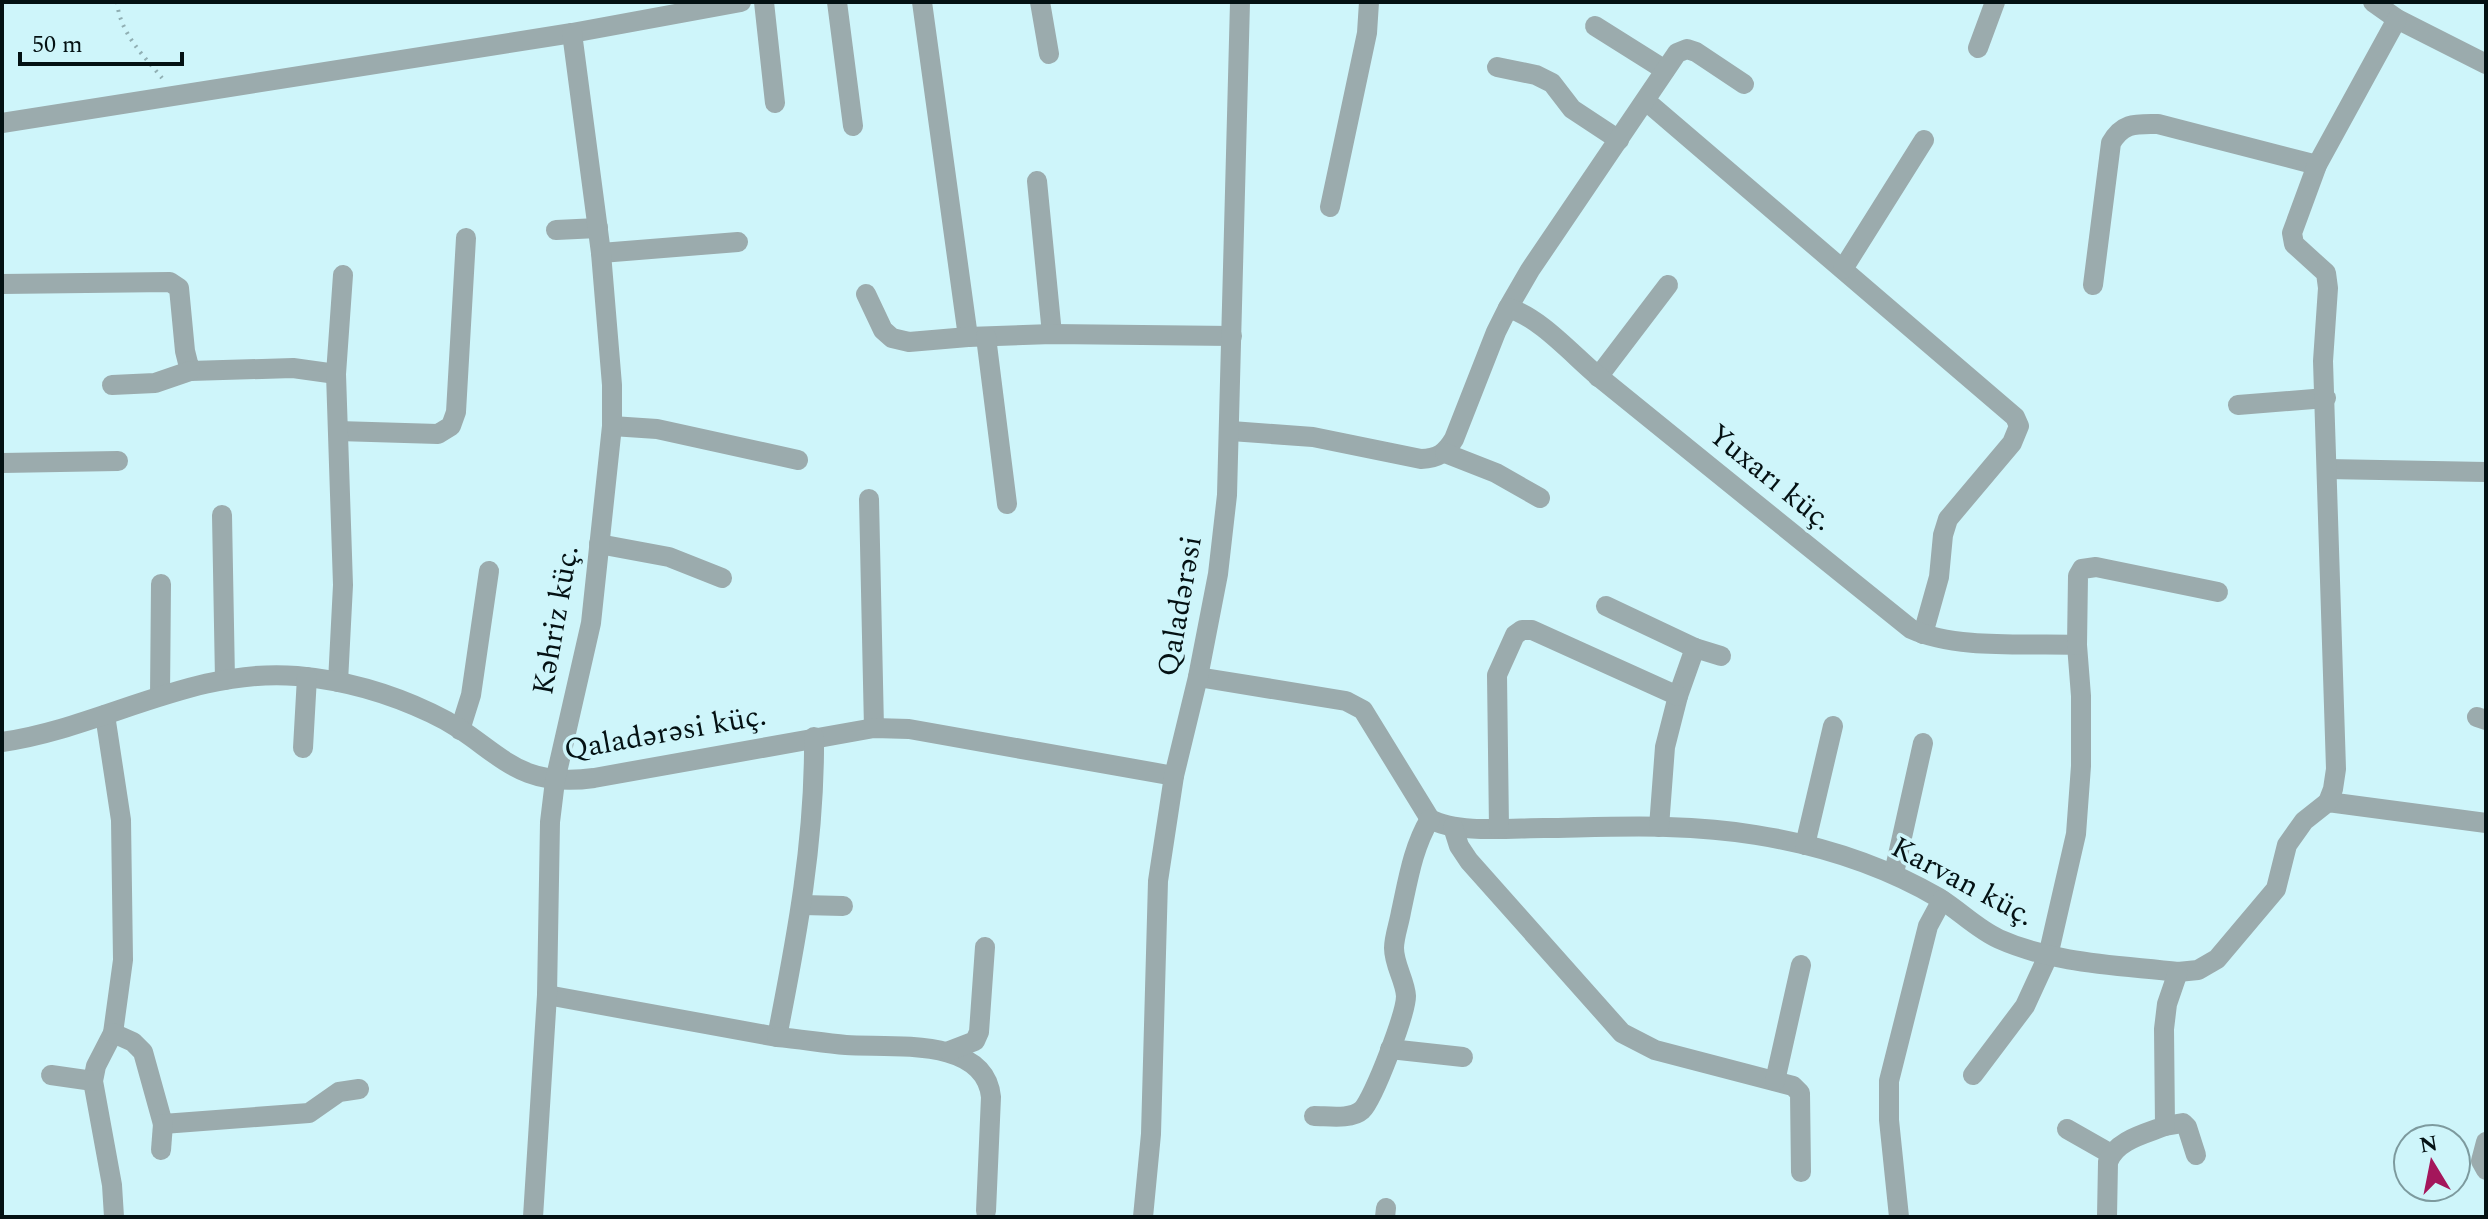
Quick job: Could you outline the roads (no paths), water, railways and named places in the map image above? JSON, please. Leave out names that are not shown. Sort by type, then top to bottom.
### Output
[{"type":"street","points":[[2,123],[572,33],[741,2]]},
{"type":"street","points":[[764,2],[775,103]]},
{"type":"street","points":[[837,2],[853,126]]},
{"type":"street","points":[[922,2],[1007,504]]},
{"type":"street","points":[[1040,2],[1049,54]]},
{"type":"street","name":"Qaladərəsi","points":[[1143,1217],[1151,1134],[1158,881],[1174,776],[1218,574],[1231,431],[1240,2]]},
{"type":"street","points":[[1330,207],[1367,33],[1369,2]]},
{"type":"street","points":[[1978,48],[1995,2]]},
{"type":"street","points":[[2373,2],[2397,19],[2486,64]]},
{"type":"street","points":[[2397,19],[2317,165],[2292,233],[2294,244],[2326,273],[2328,288],[2323,361],[2336,769],[2328,802],[2486,823]]},
{"type":"street","points":[[1595,26],[1665,70]]},
{"type":"street","name":"Kəhriz küç.","points":[[533,1217],[547,995],[548,847],[555,781],[591,623],[612,426],[611,372],[601,253],[572,33]]},
{"type":"street","points":[[1231,431],[1313,437],[1421,459],[1445,453],[1454,439],[1496,332],[1530,270],[1677,53],[1687,49],[1696,52],[1744,84]]},
{"type":"street","points":[[1497,67],[1536,75],[1552,83],[1572,109],[1619,140]]},
{"type":"street","points":[[1646,101],[2015,417],[2019,426],[2012,443],[1948,519],[1943,535],[1939,577],[1923,634]]},
{"type":"street","points":[[2093,285],[2111,143],[2118,131],[2134,124],[2158,124],[2317,165]]},
{"type":"street","points":[[1843,269],[1924,140]]},
{"type":"street","points":[[1037,181],[1052,334]]},
{"type":"street","points":[[556,230],[598,228]]},
{"type":"street","points":[[338,431],[438,434],[451,426],[456,412],[466,238]]},
{"type":"street","points":[[601,253],[738,242]]},
{"type":"street","points":[[338,682],[343,585],[336,374],[343,275]]},
{"type":"street","points":[[2,284],[170,282],[179,288],[190,371]]},
{"type":"street","points":[[1598,377],[1668,285]]},
{"type":"street","points":[[866,294],[883,330],[892,338],[909,342],[1052,334],[1232,336]]},
{"type":"street","name":"Yuxarı küç.","points":[[1508,308],[1532,320],[1598,377],[1911,629],[1923,634],[1976,642],[2077,645]]},
{"type":"street","points":[[112,385],[155,383],[190,371],[293,368],[336,374]]},
{"type":"street","points":[[2238,405],[2326,398]]},
{"type":"street","points":[[612,426],[657,429],[798,460]]},
{"type":"street","points":[[1445,453],[1496,473],[1540,498]]},
{"type":"street","points":[[2,463],[118,461]]},
{"type":"street","points":[[2327,469],[2486,472]]},
{"type":"street","points":[[869,499],[874,728]]},
{"type":"street","points":[[222,515],[225,680]]},
{"type":"street","points":[[599,544],[669,557],[722,578]]},
{"type":"street","points":[[1973,1075],[2025,1006],[2048,956],[2076,834],[2081,766],[2078,576],[2082,569],[2096,567],[2218,592]]},
{"type":"street","points":[[460,730],[471,695],[489,571]]},
{"type":"street","points":[[160,696],[161,584]]},
{"type":"street","points":[[1606,606],[1695,648],[1721,656]]},
{"type":"street","points":[[1499,828],[1496,686],[1497,675],[1515,635],[1522,630],[1532,630],[1678,696]]},
{"type":"street","points":[[1659,827],[1665,747],[1695,648]]},
{"type":"street","name":"Qaladərəsi küç.","points":[[2,742],[23,739],[160,696],[225,680],[281,676],[338,682],[432,713],[510,765],[555,781],[594,778],[874,728],[909,729],[1174,776]]},
{"type":"street","points":[[303,748],[307,677]]},
{"type":"street","points":[[1198,677],[1346,701],[1363,710],[1430,819],[1420,836],[1412,862],[1394,946],[1395,961],[1406,993],[1404,1012],[1390,1049],[1362,1110],[1352,1116],[1314,1116]]},
{"type":"street","points":[[105,715],[121,820],[123,960],[113,1033],[96,1066],[93,1081],[112,1185],[114,1217]]},
{"type":"street","points":[[1805,845],[1833,726]]},
{"type":"street","points":[[777,1037],[803,905],[811,839],[814,737]]},
{"type":"street","points":[[1894,873],[1923,743]]},
{"type":"street","name":"Karvan küç.","points":[[1430,819],[1453,827],[1659,827],[1714,829],[1758,835],[1805,845],[1894,873],[1942,900],[1998,939],[2048,956],[2178,972],[2198,970],[2217,959],[2276,889],[2287,845],[2304,821],[2328,802]]},
{"type":"street","points":[[1453,827],[1459,846],[1469,861],[1622,1033],[1655,1050],[1793,1086],[1800,1093],[1801,1172]]},
{"type":"street","points":[[1899,1217],[1889,1120],[1889,1081],[1928,926],[1942,900]]},
{"type":"street","points":[[803,905],[843,906]]},
{"type":"street","points":[[949,1051],[975,1041],[979,1032],[985,947]]},
{"type":"street","points":[[1775,1081],[1801,965]]},
{"type":"street","points":[[2165,1126],[2164,1029],[2167,1004],[2178,972]]},
{"type":"street","points":[[547,995],[777,1037],[845,1045],[930,1047],[949,1051],[982,1071],[990,1083],[986,1211]]},
{"type":"street","points":[[113,1033],[133,1042],[143,1052],[163,1124],[161,1150]]},
{"type":"street","points":[[1390,1049],[1463,1057]]},
{"type":"street","points":[[51,1075],[93,1081]]},
{"type":"street","points":[[163,1124],[309,1113],[339,1092],[359,1089]]},
{"type":"street","points":[[2107,1217],[2108,1162],[2111,1154],[2122,1144],[2165,1126],[2183,1123],[2196,1155]]},
{"type":"street","points":[[2067,1129],[2111,1154]]},
{"type":"street","points":[[2486,1142],[2481,1161],[2486,1170]]}]
